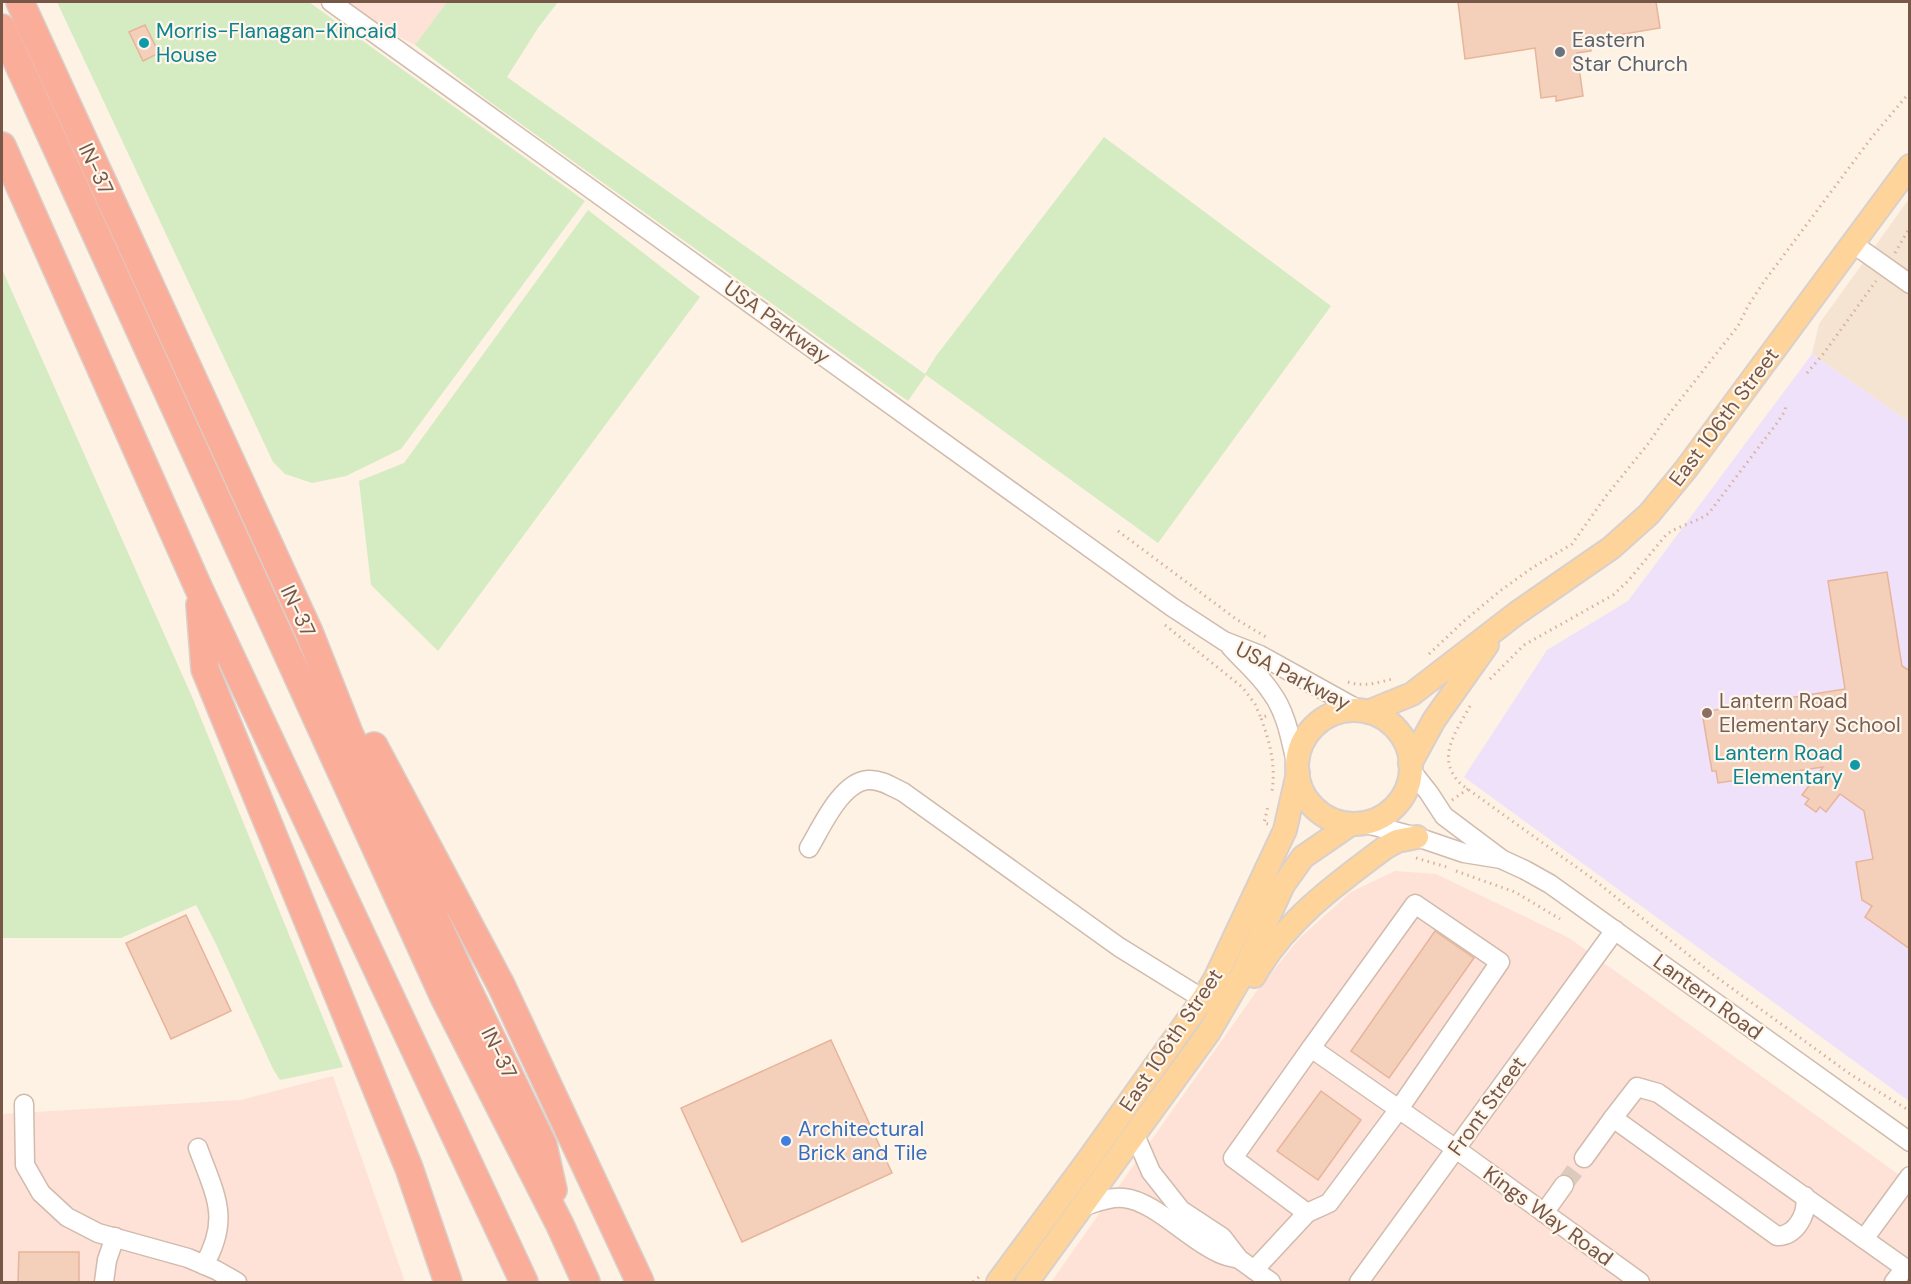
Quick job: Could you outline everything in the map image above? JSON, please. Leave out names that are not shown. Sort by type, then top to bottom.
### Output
[{"type":"highway","name":"IN-37","points":[[20,2],[268,547],[309,632],[349,733],[382,806],[543,1145],[560,1225]]},
{"type":"highway","points":[[2,28],[444,997],[560,1225],[586,1282]]},
{"type":"highway","points":[[2,146],[199,589],[524,1282]]},
{"type":"highway","points":[[199,589],[205,669],[401,1148],[448,1282]]},
{"type":"highway","points":[[309,632],[349,700],[501,985],[640,1282]]},
{"type":"main road","name":"East 106th Street","points":[[1364,712],[1412,694],[1544,594],[1602,555],[1649,514],[1686,469],[1910,166]]},
{"type":"main road","name":"East 106th Street","points":[[1410,766],[1434,720],[1498,629]]},
{"type":"main road","points":[[1342,712],[1364,712],[1386,721],[1401,735],[1409,754],[1410,766],[1407,788],[1396,805],[1381,817],[1357,824],[1331,819],[1315,808],[1303,792],[1298,758],[1304,740],[1316,725],[1342,712]]},
{"type":"main road","name":"East 106th Street","points":[[998,1282],[1086,1163],[1215,979],[1285,830],[1298,770]]},
{"type":"main road","name":"East 106th Street","points":[[1027,1282],[1209,1032],[1241,977],[1282,885],[1304,857],[1357,824]]},
{"type":"main road","points":[[1209,1032],[1235,1013],[1265,957],[1298,918],[1315,902],[1386,847],[1397,841],[1414,846]]},
{"type":"street","name":"USA Parkway","points":[[331,2],[1156,596],[1224,640],[1260,655],[1364,712]]},
{"type":"street","points":[[1852,243],[1910,284]]},
{"type":"street","name":"USA Parkway","points":[[1224,640],[1264,682],[1276,699],[1285,720],[1298,770]]},
{"type":"street","name":"Lantern Road","points":[[1410,766],[1444,816],[1501,860]]},
{"type":"street","points":[[809,848],[845,791],[867,780],[882,782],[903,792],[1119,947],[1203,999]]},
{"type":"street","name":"Lantern Road","points":[[1357,824],[1414,846],[1501,860],[1550,884],[1910,1142]]},
{"type":"street","points":[[1254,1270],[1307,1213],[1329,1203],[1399,1109],[1500,962],[1415,904],[1233,1158],[1307,1213]]},
{"type":"street","name":"Front Street","points":[[1359,1282],[1615,930]]},
{"type":"street","name":"Kings Way Road","points":[[1311,1048],[1640,1282]]},
{"type":"street","points":[[1584,1158],[1637,1087],[1658,1093],[1905,1268],[1894,1282]]},
{"type":"street","points":[[24,1104],[26,1165],[41,1193],[67,1217],[98,1233],[188,1258],[237,1282]]},
{"type":"street","points":[[1613,1118],[1777,1236],[1784,1236],[1797,1225],[1805,1209],[1805,1196]]},
{"type":"street","points":[[1135,1135],[1151,1172],[1181,1210],[1222,1237],[1239,1259],[1271,1282]]},
{"type":"street","points":[[198,1148],[216,1200],[220,1222],[214,1247],[204,1265]]},
{"type":"street","points":[[1864,1239],[1910,1176]]},
{"type":"street","points":[[1544,1213],[1564,1185]]},
{"type":"street","points":[[1082,1207],[1112,1198],[1135,1200],[1217,1253],[1239,1259]]},
{"type":"street","points":[[104,1282],[107,1260],[115,1237]]},
{"type":"path","points":[[1424,659],[1500,591],[1572,544],[1606,496],[1738,326],[1762,283],[1872,137],[1910,92]]},
{"type":"path","points":[[1807,373],[1886,267],[1910,227]]},
{"type":"path","points":[[1484,686],[1524,645],[1612,595],[1628,581],[1666,534],[1709,513],[1778,423],[1785,411],[1786,403]]},
{"type":"path","points":[[1118,531],[1236,619],[1275,642]]},
{"type":"path","points":[[1159,620],[1242,687],[1255,704],[1269,744],[1274,777],[1264,823],[1272,825]]},
{"type":"path","points":[[1346,681],[1353,684],[1373,684],[1397,677]]},
{"type":"path","points":[[1473,701],[1456,732],[1448,754],[1452,773],[1468,789],[1593,879],[1715,976],[1850,1074],[1910,1111]]},
{"type":"path","points":[[1261,718],[1269,714]]},
{"type":"path","points":[[1450,801],[1468,789]]},
{"type":"path","points":[[1414,846],[1515,892],[1560,919]]},
{"type":"shaded area","points":[[347,2],[447,2],[415,45],[390,32]]},
{"type":"shaded area","points":[[1909,199],[1909,422],[1812,354],[1819,324]]},
{"type":"shaded area","name":"Lantern Road Elementary School","points":[[1812,354],[1909,422],[1909,1101],[1464,777],[1547,650],[1628,601]]},
{"type":"shaded area","points":[[1395,871],[1436,874],[1569,938],[1909,1182],[1909,1282],[1051,1282],[1261,985],[1300,938],[1351,892]]},
{"type":"shaded area","points":[[333,1076],[405,1282],[2,1282],[2,1114],[241,1100]]},
{"type":"green space","points":[[57,2],[309,2],[585,201],[401,449],[346,476],[312,483],[285,474],[273,462]]},
{"type":"green space","points":[[447,2],[558,2],[538,28],[507,77],[925,374],[936,356],[1104,137],[1331,306],[1158,543],[926,375],[908,401],[486,99],[415,45]]},
{"type":"green space","points":[[588,210],[700,297],[438,651],[371,585],[359,481],[404,463]]},
{"type":"green space","points":[[2,269],[193,699],[343,1067],[280,1080],[196,905],[121,938],[2,938]]},
{"type":"building","name":"Eastern Star Church","points":[[1458,2],[1656,2],[1660,28],[1588,40],[1591,51],[1577,53],[1583,96],[1556,101],[1556,96],[1541,98],[1535,48],[1465,59]]},
{"type":"building","name":"Morris-Flanagan-Kincaid House","points":[[145,25],[159,53],[143,61],[129,32]]},
{"type":"building","name":"Lantern Road Elementary","points":[[1887,572],[1902,666],[1910,671],[1910,949],[1865,917],[1872,906],[1862,900],[1856,862],[1873,859],[1864,811],[1840,794],[1826,812],[1820,807],[1816,812],[1805,804],[1809,799],[1802,795],[1823,767],[1718,783],[1716,771],[1712,771],[1702,712],[1845,689],[1828,581]]},
{"type":"building","points":[[186,915],[231,1011],[171,1039],[126,943]]},
{"type":"building","points":[[1435,931],[1474,958],[1389,1078],[1351,1051]]},
{"type":"building","name":"Architectural Brick and Tile","points":[[831,1040],[892,1173],[742,1242],[681,1108]]},
{"type":"building","points":[[1321,1091],[1361,1120],[1318,1180],[1277,1151]]},
{"type":"building","points":[[19,1252],[79,1252],[79,1282],[18,1282]]},
{"type":"tunnel","points":[[1564,1185],[1584,1158]]},
{"type":"place","name":"Morris-Flanagan-Kincaid House","points":[[144,43]]},
{"type":"place","name":"Eastern Star Church","points":[[1560,52]]},
{"type":"place","name":"Lantern Road Elementary School","points":[[1707,713]]},
{"type":"place","name":"Lantern Road Elementary","points":[[1855,765]]},
{"type":"place","name":"Architectural Brick and Tile","points":[[786,1141]]}]
